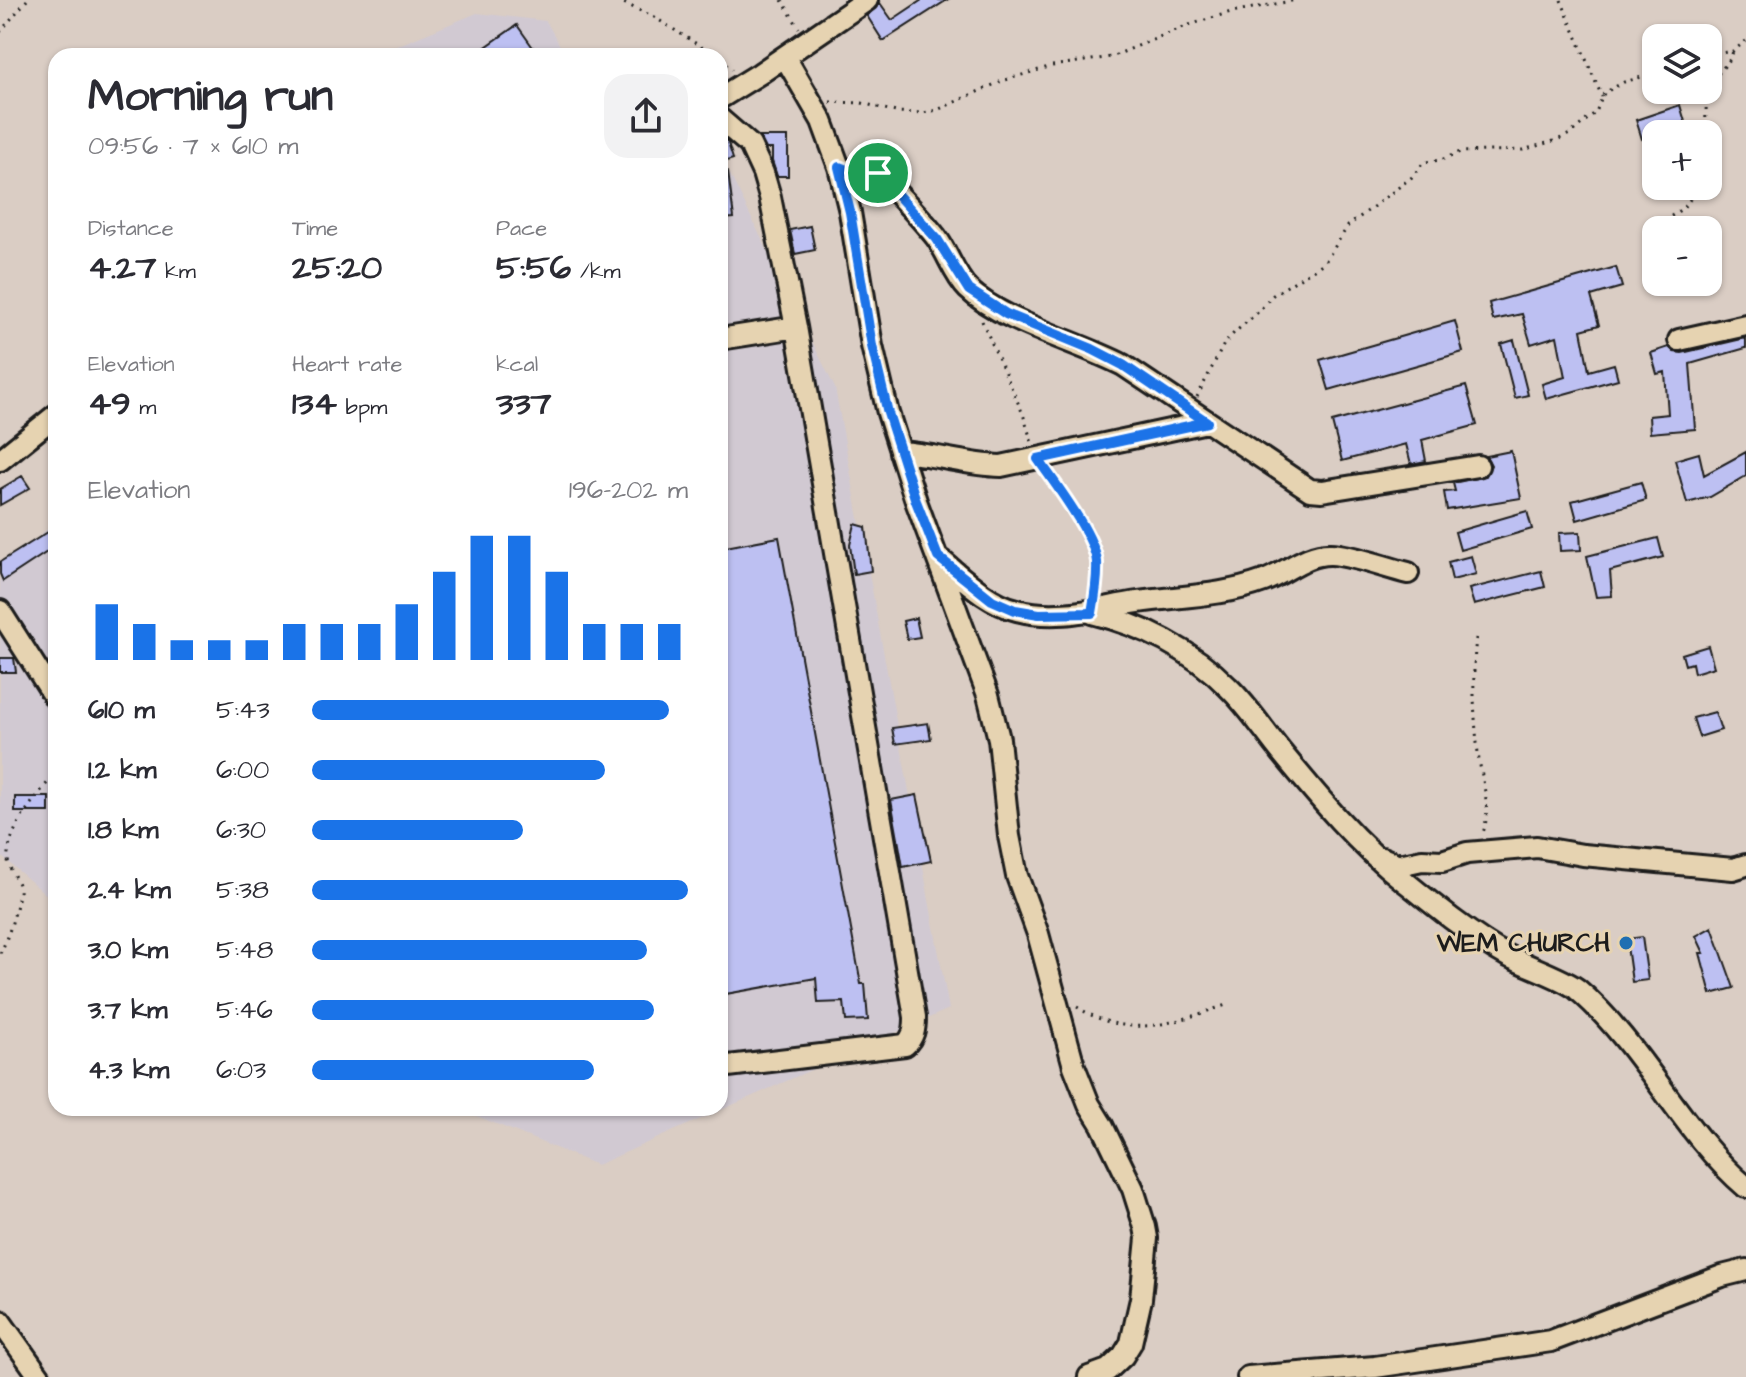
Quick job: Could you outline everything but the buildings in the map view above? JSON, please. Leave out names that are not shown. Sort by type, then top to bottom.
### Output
[{"type":"street","points":[[728,93],[867,0]]},
{"type":"street","points":[[785,57],[822,121],[839,167],[850,212],[872,346],[900,452],[988,695],[999,739],[1009,836],[1017,876],[1082,1088],[1133,1189],[1147,1238],[1141,1299],[1131,1343],[1108,1370],[1089,1377]]},
{"type":"street","points":[[728,126],[750,145],[763,173],[796,327],[914,998],[915,1029],[911,1040],[895,1047],[728,1066]]},
{"type":"street","points":[[839,167],[859,175],[870,171],[878,173],[937,239],[969,290],[1006,314],[1123,365],[1310,490],[1322,491],[1478,466]]},
{"type":"street","points":[[1679,340],[1746,325]]},
{"type":"street","points":[[728,338],[796,327]]},
{"type":"street","points":[[900,452],[1001,466],[1199,417]]},
{"type":"street","points":[[0,460],[48,421]]},
{"type":"street","points":[[938,557],[992,600],[1015,610],[1039,614],[1092,613],[1137,602],[1221,593],[1265,581],[1310,557],[1331,554],[1408,573]]},
{"type":"street","points":[[0,611],[48,686]]},
{"type":"street","points":[[1092,613],[1123,620],[1177,648],[1227,685],[1318,796],[1371,853],[1414,889],[1502,952],[1575,988],[1629,1045],[1718,1160],[1746,1187]]},
{"type":"street","points":[[1371,853],[1399,865],[1422,860],[1442,861],[1467,853],[1537,847],[1583,855],[1733,869],[1746,865]]},
{"type":"street","points":[[1248,1377],[1378,1372],[1551,1341],[1722,1276],[1746,1270]]},
{"type":"street","points":[[0,1321],[40,1377]]},
{"type":"path","points":[[0,32],[27,0]]},
{"type":"path","points":[[617,0],[654,17],[703,48]]},
{"type":"path","points":[[782,0],[807,41]]},
{"type":"path","points":[[810,101],[862,103],[896,112],[923,113],[937,110],[1002,81],[1052,66],[1111,57],[1186,26],[1231,12],[1297,0]]},
{"type":"path","points":[[1561,0],[1602,97]]},
{"type":"path","points":[[1722,53],[1733,51],[1746,41]]},
{"type":"path","points":[[1722,69],[1733,51]]},
{"type":"path","points":[[1199,417],[1224,344],[1273,295],[1325,262],[1352,221],[1412,177],[1424,162],[1441,160],[1460,152],[1523,150],[1557,140],[1570,134],[1596,112],[1602,97],[1624,82],[1642,77]]},
{"type":"path","points":[[1669,216],[1690,200]]},
{"type":"path","points":[[969,290],[1023,414],[1038,459],[1093,544],[1097,581],[1092,613]]},
{"type":"path","points":[[1467,853],[1485,827],[1485,791],[1472,684],[1476,638]]},
{"type":"path","points":[[0,953],[7,943],[20,892],[8,864],[11,841],[18,823],[48,783]]},
{"type":"path","points":[[1053,986],[1079,1009],[1118,1025],[1166,1025],[1226,1005]]},
{"type":"shaded area","points":[[477,13],[546,21],[561,48],[392,48]]},
{"type":"shaded area","points":[[728,170],[835,388],[949,1009],[728,1107]]},
{"type":"shaded area","points":[[48,528],[48,896],[0,855],[0,571]]},
{"type":"shaded area","points":[[477,1116],[708,1116],[597,1165]]},
{"type":"place","name":"WEM CHURCH","points":[[1626,943]]},
{"type":"route","points":[[839,167],[859,175],[870,171],[878,173],[937,239],[969,290],[1006,314],[1123,365],[1207,422],[1038,459],[1093,544],[1097,581],[1092,613],[1039,614],[1015,610],[992,600],[938,557],[916,501],[888,413],[872,346],[850,212],[839,167]]}]
